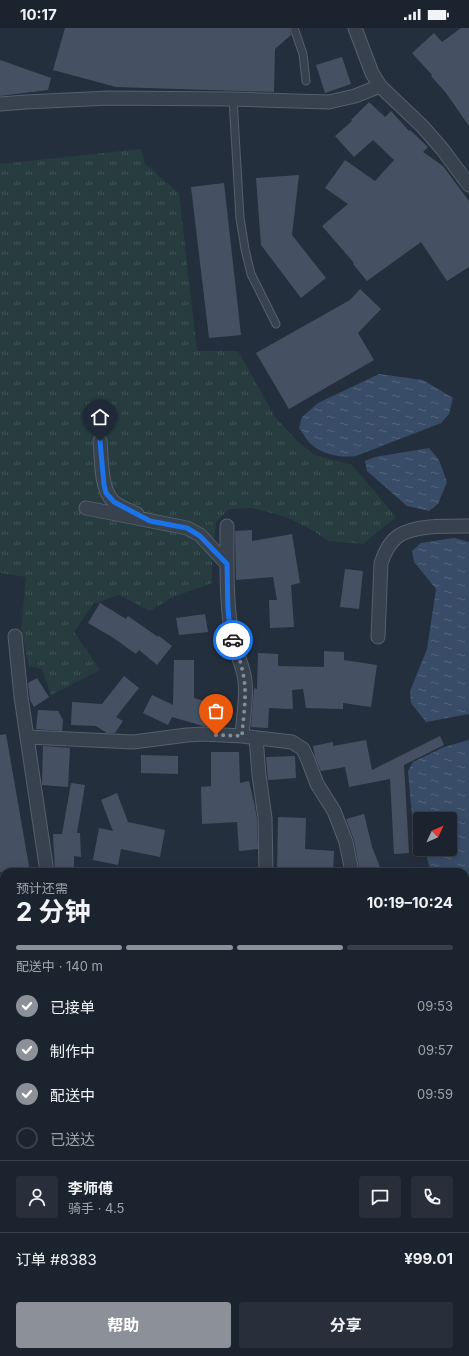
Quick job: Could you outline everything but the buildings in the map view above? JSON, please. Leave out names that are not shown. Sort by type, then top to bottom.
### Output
[{"type":"street","points":[[356,28],[372,73],[380,86],[423,127],[469,184]]},
{"type":"street","points":[[0,104],[109,98],[233,99],[329,102],[355,96],[380,86]]},
{"type":"street","points":[[100,441],[106,493],[114,502],[150,521]]},
{"type":"street","points":[[86,508],[187,528],[204,539],[227,564]]},
{"type":"street","points":[[227,526],[228,609],[231,632],[245,681],[245,706],[242,736]]},
{"type":"street","points":[[378,637],[382,563],[384,555],[392,542],[404,532],[413,529],[469,526]]},
{"type":"street","points":[[15,636],[21,697],[46,868]]},
{"type":"street","points":[[28,737],[133,742],[187,735],[242,736],[292,742],[302,750],[308,760],[317,784],[334,811],[346,842],[351,868]]},
{"type":"street","points":[[256,738],[265,818],[266,868]]},
{"type":"lane","points":[[294,28],[303,54],[306,81]]},
{"type":"lane","points":[[233,99],[240,218],[245,249],[252,274],[276,324]]},
{"type":"green space","points":[[141,149],[145,164],[179,193],[197,351],[238,351],[275,417],[296,440],[315,455],[352,465],[396,517],[363,544],[328,541],[314,531],[286,517],[252,508],[229,509],[216,522],[212,563],[212,583],[173,597],[150,611],[119,595],[93,604],[74,632],[100,670],[51,695],[42,669],[29,666],[21,630],[26,577],[0,573],[0,164]]},
{"type":"water","points":[[379,374],[423,380],[453,398],[449,414],[441,423],[356,456],[345,457],[327,453],[310,443],[299,428],[302,417],[318,403]]},
{"type":"water","points":[[429,448],[439,460],[447,482],[438,504],[429,511],[407,506],[367,471],[365,461],[375,457]]},
{"type":"water","points":[[454,538],[469,542],[469,714],[426,722],[411,703],[410,691],[427,649],[436,589],[414,562],[412,551],[421,543]]},
{"type":"water","points":[[469,740],[469,868],[430,868],[426,856],[457,856],[457,812],[413,812],[413,827],[408,771],[413,762],[444,747]]},
{"type":"way so far","points":[[216,735],[242,736],[245,706],[245,681],[233,640]]},
{"type":"route","points":[[100,441],[104,485],[106,493],[114,502],[150,521],[187,528],[200,536],[227,564],[228,609],[233,640]]}]
